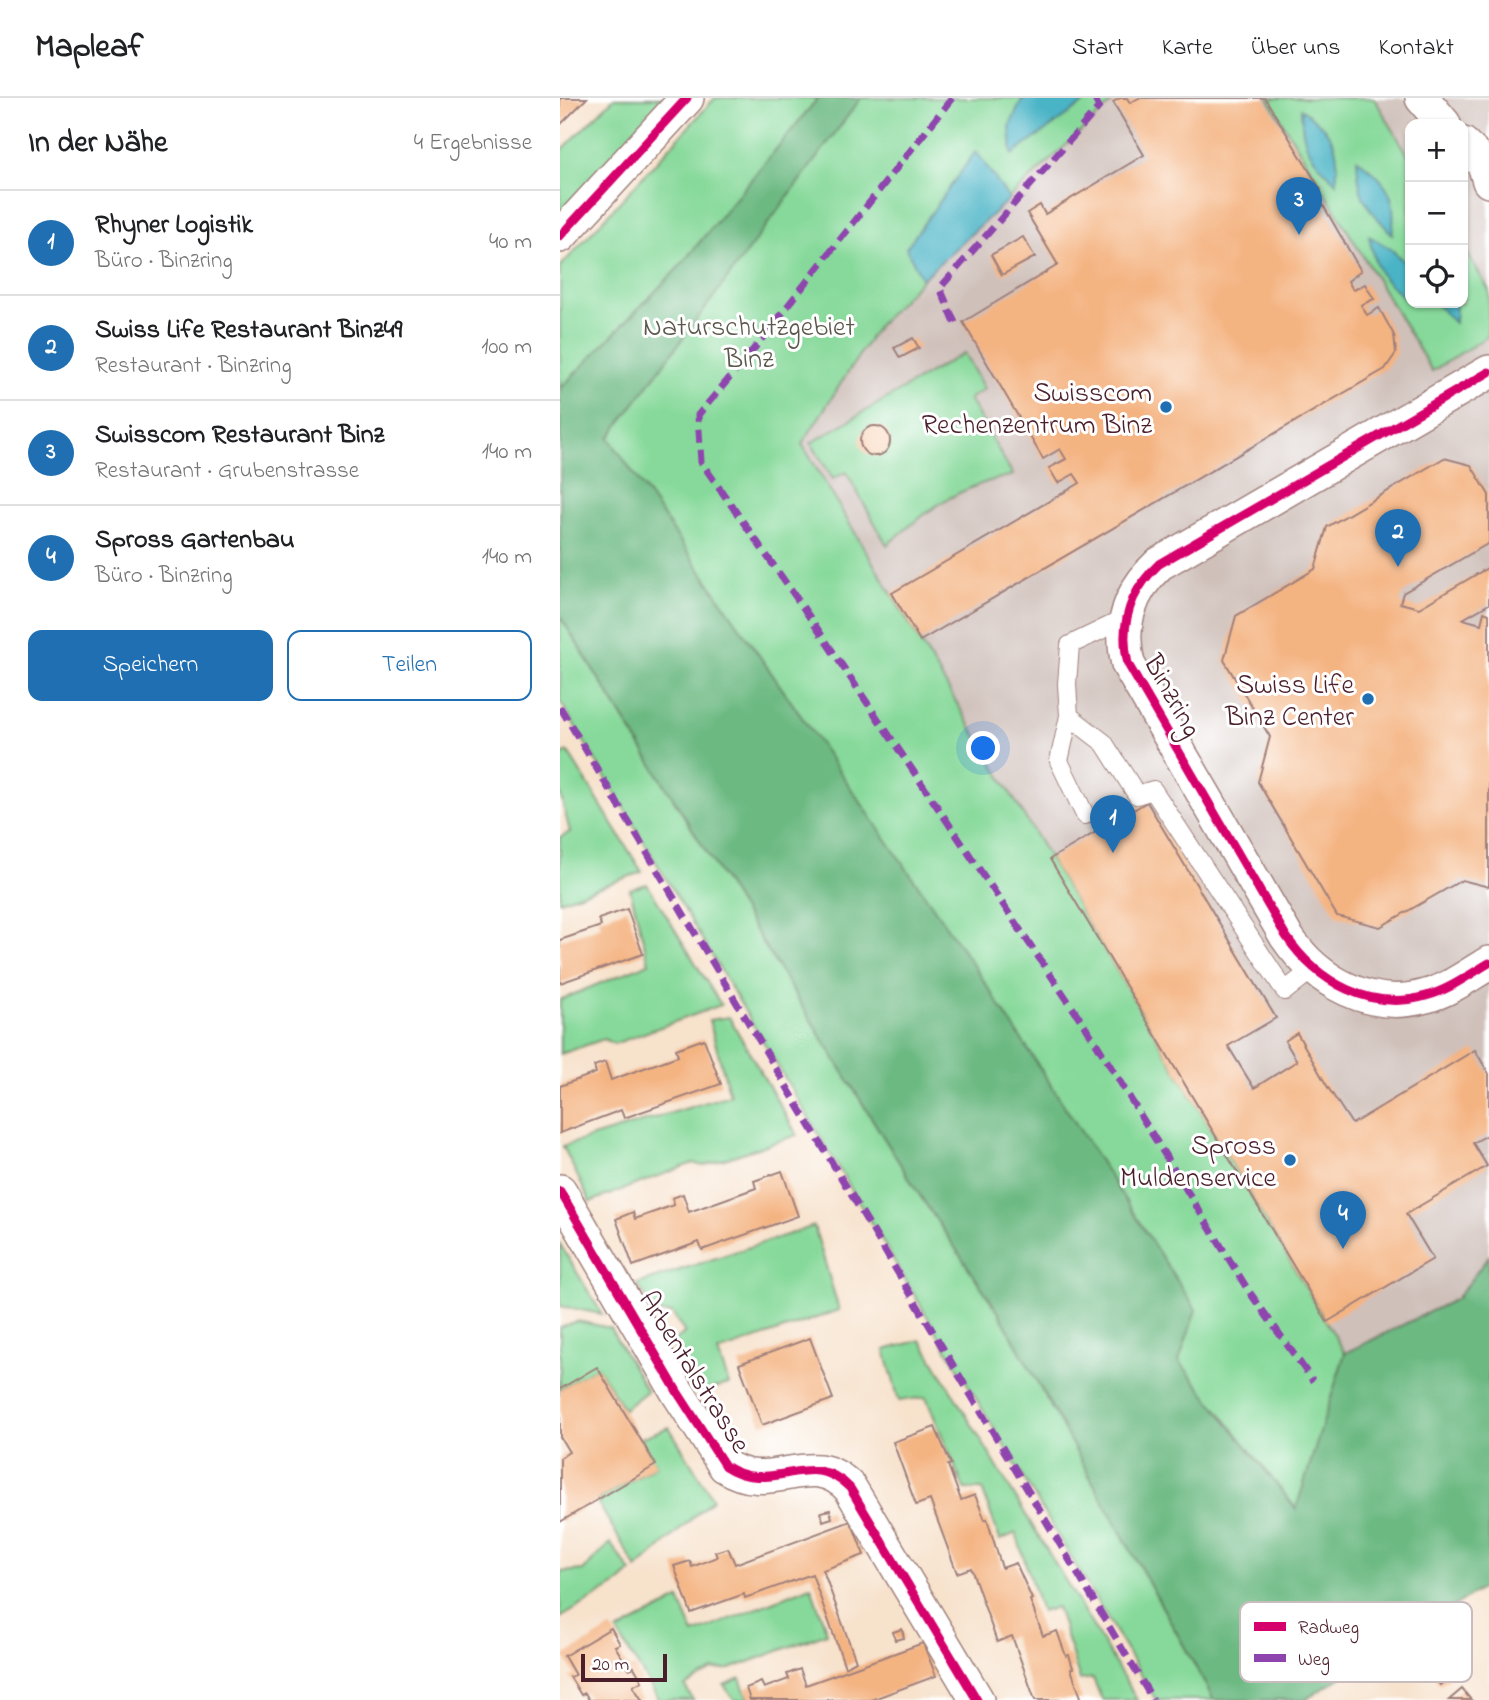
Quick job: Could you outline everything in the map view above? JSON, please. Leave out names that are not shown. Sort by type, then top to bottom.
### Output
[{"type":"street","points":[[560,236],[687,98]]},
{"type":"street","points":[[1422,98],[1440,119]]},
{"type":"street","name":"Binzring","points":[[1489,372],[1159,564],[1137,589],[1126,618],[1124,649],[1128,664],[1286,936],[1298,953],[1329,981],[1370,998],[1399,1000],[1427,996],[1445,989],[1489,963]]},
{"type":"street","name":"Arbentalstrasse","points":[[560,1191],[678,1394],[725,1466],[737,1474],[758,1478],[819,1470],[830,1472],[844,1481],[855,1495],[977,1700]]},
{"type":"lane","points":[[1085,815],[1059,761],[1069,716],[1067,684],[1070,645],[1126,618]]},
{"type":"lane","points":[[1069,716],[1104,743],[1137,795],[1153,790],[1285,991],[1314,968]]},
{"type":"shaded area","points":[[1117,98],[1489,98],[1489,1256],[1456,1299],[1345,1353],[802,444],[877,327],[922,279]]},
{"type":"green space","points":[[614,98],[674,98],[560,221],[560,152]]},
{"type":"green space","name":"Naturschutzgebiet Binz","points":[[715,98],[1117,98],[922,279],[877,327],[802,444],[1345,1353],[1297,1510],[1179,1361],[567,383],[560,389],[560,267]]},
{"type":"green space","points":[[818,98],[861,98],[609,438],[980,975],[1196,1310],[1179,1361],[1296,1509],[1345,1353],[1456,1299],[1489,1256],[1489,1584],[1460,1602],[1240,1602],[1240,1682],[1334,1682],[1305,1700],[1214,1700],[999,1313],[917,1191],[560,616],[560,389],[680,266]]},
{"type":"green space","points":[[1268,98],[1374,98],[1405,150],[1405,308],[1468,308],[1468,254],[1489,290],[1488,336],[1432,371]]},
{"type":"green space","points":[[964,353],[984,389],[969,399],[1013,475],[959,493],[917,520],[887,545],[846,472],[833,479],[811,443]]},
{"type":"green space","points":[[560,616],[917,1191],[999,1313],[1214,1700],[1156,1700],[560,701]]},
{"type":"green space","points":[[568,752],[642,872],[560,901],[560,837],[570,832],[560,793],[560,756]]},
{"type":"green space","points":[[647,884],[721,1005],[614,1044],[604,1039],[560,1054],[560,1000],[649,963],[630,889]]},
{"type":"green space","points":[[729,1017],[797,1135],[703,1166],[693,1163],[590,1202],[563,1146],[730,1095],[709,1020]]},
{"type":"green space","points":[[814,1226],[839,1310],[718,1352],[729,1384],[700,1392],[672,1342],[685,1333],[672,1313],[657,1313],[637,1284]]},
{"type":"green space","points":[[560,1244],[602,1314],[560,1306]]},
{"type":"green space","points":[[577,1321],[610,1328],[647,1391],[624,1409],[597,1367],[560,1389],[560,1328]]},
{"type":"green space","points":[[921,1340],[1137,1700],[1102,1700],[1093,1678],[1080,1680],[1057,1607],[1041,1612],[1016,1533],[1000,1540],[982,1489],[964,1489],[926,1397],[899,1401],[885,1350]]},
{"type":"green space","points":[[669,1427],[713,1499],[637,1569],[597,1501],[656,1466],[640,1438]]},
{"type":"green space","points":[[610,1543],[631,1572],[619,1583],[560,1618],[560,1572],[584,1570]]},
{"type":"green space","points":[[811,1586],[827,1633],[730,1669],[713,1670],[685,1686],[693,1700],[659,1700],[617,1632],[679,1599],[694,1634]]},
{"type":"green space","points":[[740,1678],[748,1700],[734,1700],[724,1685]]},
{"type":"water","points":[[1023,98],[1081,98],[1084,103],[1012,155],[1010,125]]},
{"type":"water","points":[[1301,109],[1327,132],[1332,140],[1337,158],[1336,183],[1309,150],[1303,134]]},
{"type":"water","points":[[976,151],[1009,199],[922,279],[906,248]]},
{"type":"water","points":[[1357,159],[1383,182],[1388,190],[1393,209],[1392,234],[1365,201]]},
{"type":"water","points":[[1369,236],[1391,249],[1405,263],[1405,298],[1386,281],[1374,259]]},
{"type":"water","points":[[1440,308],[1456,308],[1455,323]]},
{"type":"building","points":[[560,98],[587,98],[560,125]]},
{"type":"building","name":"Swisscom Rechenzentrum Binz","points":[[1127,98],[1130,103],[1139,98],[1265,98],[1321,190],[1316,193],[1361,271],[1348,281],[1353,290],[1365,284],[1374,299],[1361,305],[1367,315],[1379,308],[1394,335],[1396,353],[1385,369],[920,641],[892,593],[1080,483],[1074,474],[1058,483],[1049,468],[1066,459],[1060,449],[1043,459],[963,322],[1058,265],[1027,213],[1040,205],[1045,214],[1144,155],[1113,102]]},
{"type":"building","points":[[1023,237],[1035,257],[1002,275],[991,255]]},
{"type":"building","points":[[913,338],[919,348],[900,358],[894,348]]},
{"type":"building","points":[[875,426],[885,431],[890,441],[885,451],[875,456],[865,451],[860,441],[865,431]]},
{"type":"building","name":"Swiss Life Binz Center","points":[[1444,458],[1471,465],[1489,495],[1489,543],[1403,593],[1400,603],[1419,608],[1489,567],[1489,604],[1463,619],[1481,624],[1484,612],[1489,614],[1489,887],[1462,880],[1380,927],[1337,916],[1258,782],[1270,737],[1224,660],[1236,616],[1315,569],[1327,527]]},
{"type":"building","points":[[1147,802],[1276,1018],[1228,1046],[1254,1088],[1297,1061],[1285,1041],[1297,1033],[1352,1124],[1475,1050],[1489,1074],[1489,1134],[1473,1143],[1487,1166],[1406,1214],[1433,1259],[1327,1322],[1050,859]]},
{"type":"building","points":[[627,909],[643,954],[560,983],[560,940],[601,926],[599,919]]},
{"type":"building","points":[[704,1039],[721,1084],[624,1118],[621,1110],[560,1133],[560,1086],[596,1073],[594,1066],[605,1062],[611,1080],[678,1056],[676,1049]]},
{"type":"building","points":[[782,1171],[798,1216],[702,1250],[699,1242],[633,1266],[616,1219],[633,1212],[635,1219],[674,1205],[672,1198],[683,1194],[689,1212],[756,1188],[754,1181]]},
{"type":"building","points":[[810,1338],[833,1399],[762,1425],[739,1364]]},
{"type":"building","points":[[597,1367],[656,1465],[560,1522],[560,1458],[569,1452],[560,1437],[560,1389]]},
{"type":"building","points":[[935,1427],[951,1464],[948,1465],[961,1500],[975,1495],[985,1520],[987,1519],[1002,1568],[1016,1563],[1032,1599],[1030,1600],[1043,1636],[1057,1631],[1066,1656],[1069,1655],[1082,1700],[1035,1700],[1012,1636],[997,1642],[971,1568],[957,1573],[930,1500],[916,1505],[893,1442]]},
{"type":"building","points":[[830,1510],[832,1518],[823,1521],[821,1512]]},
{"type":"building","points":[[851,1521],[864,1555],[823,1570],[856,1661],[845,1667],[812,1574],[745,1598],[744,1594],[691,1613],[674,1566],[690,1561],[692,1567],[717,1557],[715,1552],[728,1548],[735,1564]]},
{"type":"building","points":[[611,1628],[620,1644],[615,1646],[629,1669],[634,1667],[642,1681],[633,1686],[642,1700],[589,1700],[585,1693],[581,1695],[570,1677],[575,1675],[564,1656]]},
{"type":"building","points":[[902,1629],[904,1638],[895,1640],[893,1632]]},
{"type":"building","points":[[923,1643],[936,1676],[871,1700],[750,1700],[746,1688],[761,1682],[764,1688],[789,1679],[787,1674],[800,1669],[806,1685]]},
{"type":"building","points":[[1462,1689],[1471,1700],[1449,1700]]},
{"type":"marked path","points":[[952,98],[749,355],[698,415],[701,462],[800,603],[1093,1038],[1248,1290],[1313,1381]]},
{"type":"marked path","points":[[955,323],[940,288],[1099,107],[1094,98]]},
{"type":"marked path","points":[[560,707],[1153,1700]]},
{"type":"cycle path","points":[[560,236],[687,98]]},
{"type":"cycle path","points":[[1489,372],[1159,564],[1140,586],[1134,598],[1125,636],[1128,664],[1286,936],[1313,967],[1347,989],[1366,996],[1405,1000],[1443,990],[1489,963]]},
{"type":"cycle path","points":[[560,1191],[678,1393],[725,1466],[742,1474],[759,1477],[820,1471],[835,1476],[850,1488],[977,1700]]},
{"type":"place","name":"Swisscom Restaurant Binz","points":[[1299,235]]},
{"type":"place","name":"Swisscom Rechenzentrum Binz","points":[[1166,407]]},
{"type":"place","name":"Swiss Life Restaurant Binz49","points":[[1398,567]]},
{"type":"place","name":"Swiss Life Binz Center","points":[[1368,699]]},
{"type":"place","name":"Rhyner Logistik","points":[[1113,853]]},
{"type":"place","name":"Spross Muldenservice","points":[[1290,1160]]},
{"type":"place","name":"Spross Gartenbau","points":[[1343,1249]]}]
